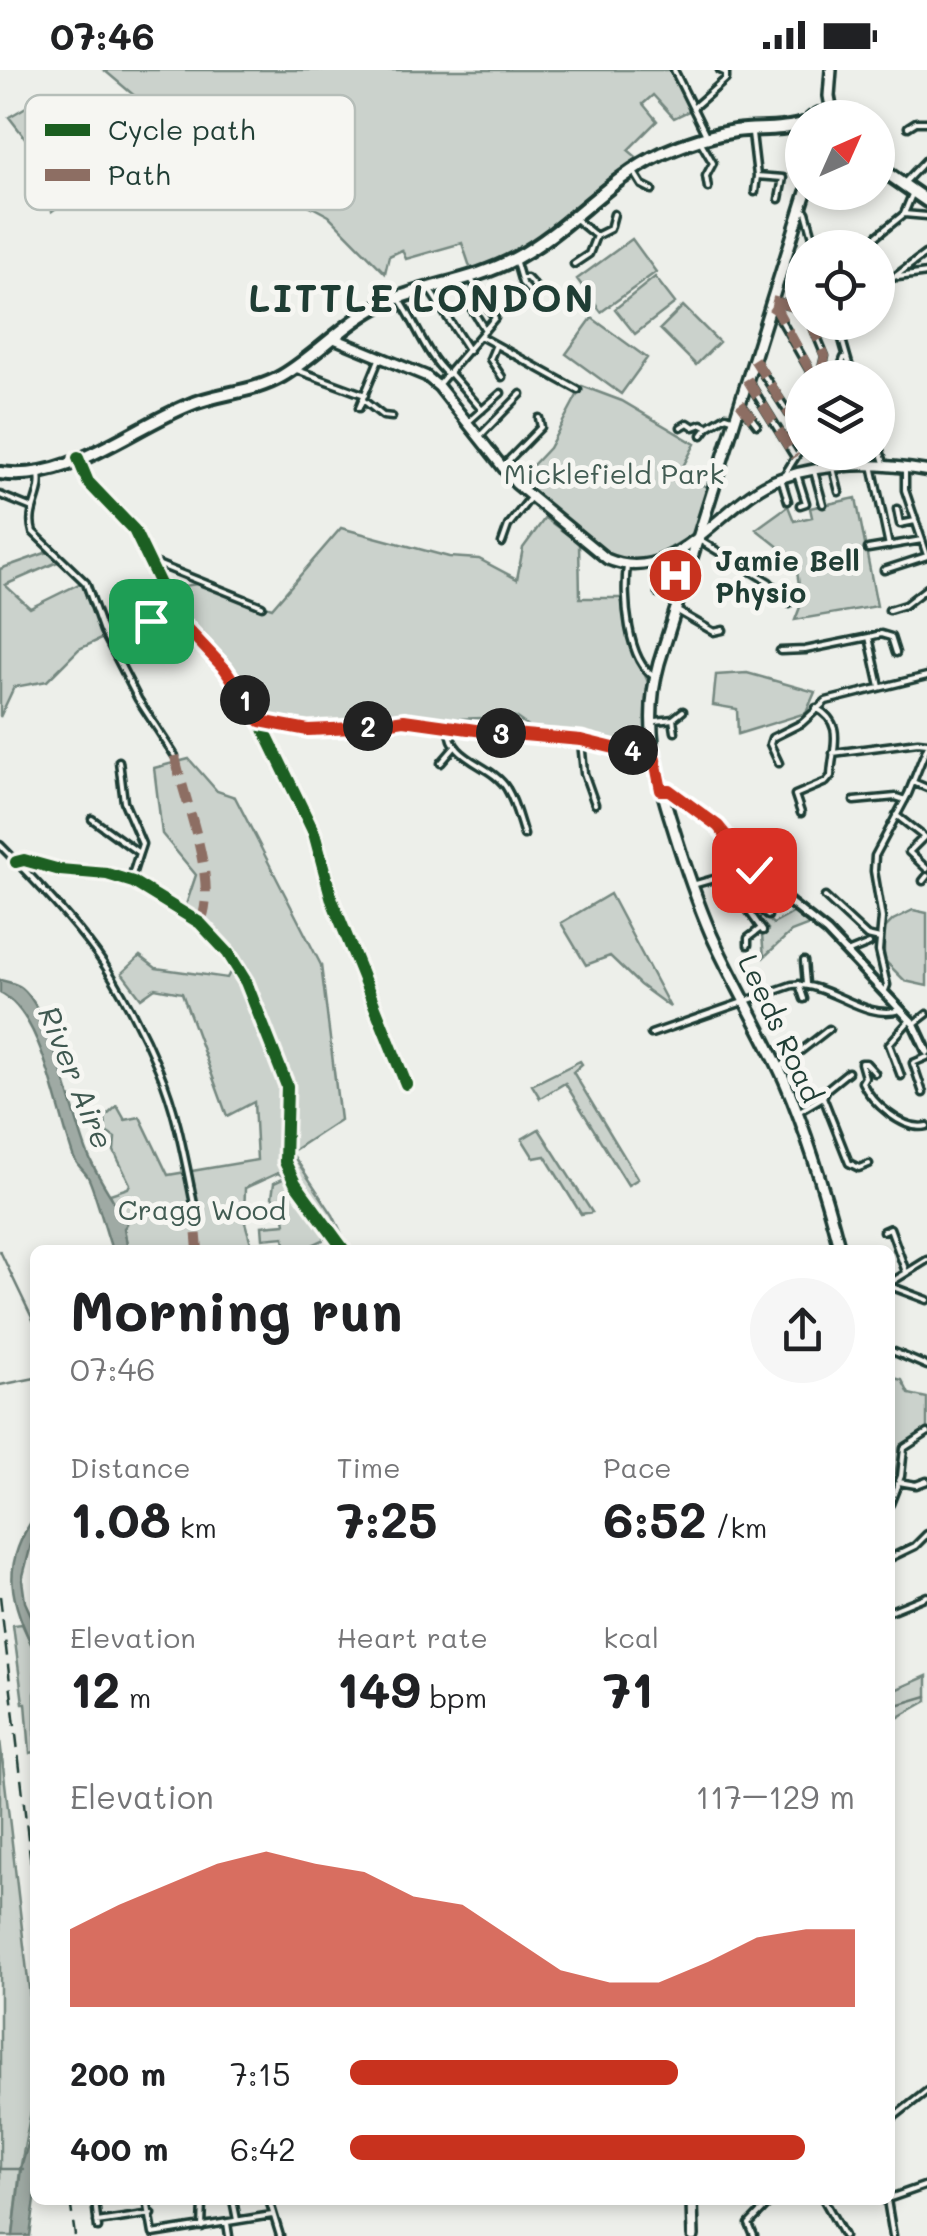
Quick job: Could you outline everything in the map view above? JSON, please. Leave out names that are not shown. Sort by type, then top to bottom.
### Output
[{"type":"highway","points":[[0,473],[39,474],[188,405],[261,386],[333,341],[374,308],[470,279],[514,259],[574,218],[632,168],[703,138],[785,128]]},
{"type":"highway","points":[[895,179],[927,201]]},
{"type":"main road","points":[[829,100],[831,70]]},
{"type":"main road","points":[[826,100],[829,96]]},
{"type":"main road","name":"Leeds Road","points":[[801,210],[655,677],[651,720],[661,790],[692,886],[713,938],[798,1112],[839,1245]]},
{"type":"main road","points":[[333,341],[417,370],[438,386],[501,468],[530,498],[606,559],[627,566],[651,564],[698,538],[782,477],[824,470]]},
{"type":"main road","points":[[895,466],[927,470]]},
{"type":"main road","points":[[682,547],[693,556]]},
{"type":"main road","points":[[692,2205],[693,2236]]},
{"type":"street","points":[[674,70],[713,162],[706,176],[708,188]]},
{"type":"street","points":[[693,108],[726,78],[720,70]]},
{"type":"street","points":[[908,127],[927,122]]},
{"type":"street","points":[[752,130],[755,192]]},
{"type":"street","points":[[884,230],[904,214],[908,188],[927,159]]},
{"type":"street","points":[[632,168],[642,185],[652,190]]},
{"type":"street","points":[[756,176],[783,178],[779,199]]},
{"type":"street","points":[[801,210],[806,212],[811,230]]},
{"type":"street","points":[[574,264],[589,254],[596,236],[610,228],[614,214]]},
{"type":"street","points":[[904,214],[927,216]]},
{"type":"street","points":[[574,218],[596,236]]},
{"type":"street","points":[[895,277],[925,254]]},
{"type":"street","points":[[514,259],[526,278],[536,273]]},
{"type":"street","points":[[895,278],[927,273]]},
{"type":"street","points":[[438,386],[495,318],[470,279]]},
{"type":"street","points":[[456,282],[485,330]]},
{"type":"street","points":[[430,289],[468,351]]},
{"type":"street","points":[[399,298],[419,329],[432,360],[482,410]]},
{"type":"street","points":[[771,304],[785,306]]},
{"type":"street","points":[[771,304],[806,360]]},
{"type":"street","points":[[480,336],[578,390]]},
{"type":"street","points":[[841,340],[846,360]]},
{"type":"street","points":[[496,346],[490,359],[502,377]]},
{"type":"street","points":[[359,408],[380,356]]},
{"type":"street","points":[[843,360],[844,356]]},
{"type":"street","points":[[754,360],[785,408]]},
{"type":"street","points":[[293,368],[364,397],[383,416],[392,417]]},
{"type":"street","points":[[747,379],[785,441]]},
{"type":"street","points":[[466,423],[501,394]]},
{"type":"street","points":[[477,438],[521,394]]},
{"type":"street","points":[[740,403],[757,425]]},
{"type":"street","points":[[702,435],[722,417],[735,419]]},
{"type":"street","points":[[501,468],[540,427],[539,418]]},
{"type":"street","points":[[681,427],[708,426]]},
{"type":"street","points":[[78,458],[88,482],[134,530],[176,617],[225,669],[260,721],[314,833],[332,900]]},
{"type":"street","points":[[884,570],[927,555],[905,490],[904,467]]},
{"type":"street","points":[[787,470],[782,477],[788,501]]},
{"type":"street","points":[[834,470],[839,492]]},
{"type":"street","points":[[873,470],[889,546]]},
{"type":"street","points":[[814,472],[823,504]]},
{"type":"street","points":[[39,474],[42,490],[32,508],[30,522],[34,532],[86,584],[103,631],[138,698],[175,756]]},
{"type":"street","points":[[797,474],[806,503],[800,505]]},
{"type":"street","points":[[0,495],[32,508]]},
{"type":"street","points":[[502,543],[508,526],[530,498]]},
{"type":"street","points":[[897,509],[900,524],[916,520]]},
{"type":"street","points":[[698,538],[769,582],[789,602]]},
{"type":"street","points":[[868,549],[922,540]]},
{"type":"street","points":[[150,561],[262,606]]},
{"type":"street","points":[[651,564],[662,591],[658,593]]},
{"type":"street","points":[[627,566],[624,601],[628,622],[646,671],[655,677]]},
{"type":"street","points":[[888,610],[905,605],[927,588]]},
{"type":"street","points":[[676,610],[714,632],[724,630]]},
{"type":"street","points":[[103,631],[130,621],[165,621],[176,617]]},
{"type":"street","points":[[780,650],[805,650],[881,634],[891,637],[896,653]]},
{"type":"street","points":[[868,637],[880,688]]},
{"type":"street","points":[[779,763],[770,744],[772,738],[802,723],[826,701],[927,676]]},
{"type":"street","points":[[801,813],[795,795],[830,780],[834,721],[816,708]]},
{"type":"street","points":[[651,720],[673,718],[683,711]]},
{"type":"street","points":[[673,718],[674,732]]},
{"type":"street","points":[[260,721],[308,730],[404,720],[581,740],[618,749],[653,750]]},
{"type":"street","points":[[450,724],[454,748],[495,775],[506,788],[524,835]]},
{"type":"street","points":[[581,740],[584,773],[595,804]]},
{"type":"street","points":[[833,754],[918,742],[927,745],[874,864],[882,918],[884,993]]},
{"type":"street","points":[[441,763],[454,748]]},
{"type":"street","points":[[120,761],[124,802],[142,844],[130,881]]},
{"type":"street","points":[[919,766],[927,768]]},
{"type":"street","points":[[913,782],[927,788]]},
{"type":"street","points":[[661,790],[669,790],[718,826],[754,870],[780,896],[812,918],[912,1022],[927,1055],[912,1063],[923,1093]]},
{"type":"street","points":[[854,802],[896,797],[905,800]]},
{"type":"street","points":[[896,815],[924,836],[910,852],[926,871]]},
{"type":"street","points":[[92,819],[140,853]]},
{"type":"street","points":[[0,845],[98,955],[130,1014],[160,1072],[194,1204]]},
{"type":"street","points":[[16,862],[24,860],[130,881],[200,923],[228,953],[246,982],[287,1086],[284,1162],[340,1245]]},
{"type":"street","points":[[748,945],[748,938],[762,930],[748,910],[740,885],[754,870]]},
{"type":"street","points":[[692,886],[732,874],[744,879]]},
{"type":"street","points":[[825,896],[867,936],[880,939]]},
{"type":"street","points":[[748,910],[760,908],[768,916]]},
{"type":"street","points":[[848,953],[869,944]]},
{"type":"street","points":[[804,961],[804,999]]},
{"type":"street","points":[[651,1034],[803,984],[813,984],[858,1006],[888,1012],[900,1010]]},
{"type":"street","points":[[901,1076],[889,1044],[912,1022],[927,1014]]},
{"type":"street","points":[[779,1068],[829,1029]]},
{"type":"street","points":[[875,1073],[862,1062],[860,1069],[865,1077],[859,1079],[868,1092],[903,1123],[912,1128],[927,1126]]},
{"type":"street","points":[[798,1112],[824,1096],[848,1072]]},
{"type":"street","points":[[824,1096],[849,1163],[859,1168],[870,1164]]},
{"type":"street","points":[[883,1230],[890,1228],[895,1236],[906,1272]]},
{"type":"street","points":[[895,1281],[927,1260]]},
{"type":"street","points":[[895,1287],[927,1300]]},
{"type":"street","points":[[895,1352],[927,1366]]},
{"type":"street","points":[[895,1492],[904,1448],[927,1433]]},
{"type":"street","points":[[899,1482],[916,1485],[927,1481]]},
{"type":"street","points":[[895,1556],[916,1546],[927,1534]]},
{"type":"street","points":[[895,1608],[926,1597],[927,1607]]},
{"type":"street","points":[[895,2116],[927,2091]]},
{"type":"street","points":[[895,2196],[927,2185]]},
{"type":"street","points":[[96,2205],[98,2225],[152,2214]]},
{"type":"street","points":[[149,2205],[154,2235],[272,2214]]},
{"type":"street","points":[[202,2227],[203,2205]]},
{"type":"street","points":[[234,2205],[237,2220]]},
{"type":"street","points":[[270,2205],[280,2236]]},
{"type":"street","points":[[754,2236],[748,2226],[767,2205]]},
{"type":"street","points":[[827,2205],[844,2236]]},
{"type":"street","points":[[889,2205],[893,2236]]},
{"type":"street","points":[[761,2212],[766,2219]]},
{"type":"street","points":[[227,2223],[230,2236]]},
{"type":"street","points":[[194,2228],[196,2236]]},
{"type":"green space","points":[[104,70],[671,70],[691,110],[674,118],[653,95],[643,104],[657,121],[628,150],[640,160],[555,229],[515,254],[472,273],[462,243],[406,259],[402,250],[389,256],[385,273],[329,216],[318,210],[355,210],[355,95],[133,95]]},
{"type":"green space","points":[[25,108],[25,138],[9,117]]},
{"type":"green space","points":[[632,239],[656,272],[601,312],[577,279]]},
{"type":"green space","points":[[655,277],[675,303],[635,334],[615,309]]},
{"type":"green space","points":[[683,306],[719,342],[696,365],[660,329]]},
{"type":"green space","points":[[592,318],[647,358],[621,394],[566,354]]},
{"type":"green space","name":"Micklefield Park","points":[[582,386],[622,401],[695,444],[680,472],[708,488],[694,534],[653,557],[627,562],[588,539],[517,482],[549,448]]},
{"type":"green space","points":[[856,498],[877,606],[795,620],[802,602],[795,560],[756,529],[788,506],[794,521],[812,517],[810,508]]},
{"type":"green space","points":[[545,518],[579,543],[580,598],[621,598],[632,647],[649,684],[647,747],[618,745],[584,734],[539,734],[515,717],[452,719],[399,715],[360,726],[308,727],[260,719],[228,665],[177,613],[176,587],[197,584],[272,608],[341,528],[449,557],[479,559],[517,579],[523,548]]},
{"type":"green space","points":[[48,552],[60,561],[5,585],[30,608],[81,583],[103,638],[79,649],[47,681],[14,687],[0,717],[0,569]]},
{"type":"green space","points":[[747,673],[815,692],[806,713],[738,734],[737,709],[713,705],[716,675]]},
{"type":"green space","name":"Cragg Wood","points":[[189,759],[217,791],[235,797],[321,965],[340,1120],[291,1152],[333,1215],[348,1245],[335,1245],[329,1237],[312,1245],[278,1245],[285,1244],[284,1237],[263,1239],[262,1226],[285,1224],[283,1212],[272,1197],[274,1183],[285,1178],[278,1173],[245,1188],[244,1219],[252,1245],[127,1245],[110,1194],[130,1184],[114,1151],[115,1138],[106,1132],[105,1117],[117,1106],[125,1120],[140,1117],[168,1175],[257,1160],[254,1102],[227,1116],[182,993],[155,988],[141,998],[122,973],[140,956],[156,968],[227,978],[237,959],[185,908],[196,875],[162,834],[154,768]]},
{"type":"green space","points":[[610,894],[670,1007],[610,956],[586,965],[561,923]]},
{"type":"green space","points":[[759,910],[773,924],[795,912],[812,924],[791,932],[764,957],[762,935],[768,929],[753,912]]},
{"type":"green space","points":[[913,910],[927,913],[927,986],[905,981],[884,960],[884,929]]},
{"type":"green space","points":[[580,1061],[582,1064],[573,1072],[638,1179],[628,1185],[565,1083],[540,1098],[532,1085]]},
{"type":"green space","points":[[539,1129],[592,1212],[581,1214],[545,1156],[534,1158],[522,1139]]},
{"type":"green space","points":[[895,1378],[902,1380],[909,1394],[927,1398],[927,1430],[901,1447],[895,1474]]},
{"type":"green space","points":[[22,1624],[30,1641],[30,1753],[26,1703],[13,1625]]},
{"type":"green space","points":[[927,1676],[927,1701],[895,1719],[895,1690]]},
{"type":"green space","points":[[0,1740],[30,1997],[30,2117],[13,2236],[0,2236]]},
{"type":"shaded area","points":[[0,980],[22,988],[42,1018],[87,1152],[127,1224],[124,1228],[127,1245],[110,1245],[91,1183],[74,1158],[38,1043],[15,1004],[0,993]]},
{"type":"shaded area","points":[[30,1524],[30,1549],[22,1580],[30,1613],[30,1640],[12,1583]]},
{"type":"shaded area","points":[[30,2137],[30,2205],[34,2205],[30,2236],[13,2236],[21,2168]]},
{"type":"waterway","points":[[0,1251],[30,1314]]},
{"type":"waterway","points":[[0,1385],[30,1379]]},
{"type":"waterway","points":[[895,1706],[927,1696]]},
{"type":"waterway","points":[[0,2169],[23,2169]]},
{"type":"railway","points":[[0,1596],[30,1856]]},
{"type":"railway","points":[[71,2205],[75,2236]]},
{"type":"marked path","points":[[772,301],[785,304]]},
{"type":"marked path","points":[[771,306],[777,310],[804,360]]},
{"type":"marked path","points":[[818,340],[824,360]]},
{"type":"marked path","points":[[754,359],[785,407]]},
{"type":"marked path","points":[[747,379],[785,441]]},
{"type":"marked path","points":[[740,403],[757,425]]},
{"type":"marked path","points":[[175,756],[203,864],[205,906],[200,923]]},
{"type":"marked path","points":[[194,1204],[198,1245]]},
{"type":"cycle path","points":[[78,458],[88,482],[134,530],[175,615],[225,669],[260,721],[314,833],[332,900],[406,1084]]},
{"type":"cycle path","points":[[260,721],[308,729],[404,720],[581,739],[617,749],[653,750]]},
{"type":"cycle path","points":[[16,862],[24,860],[60,870],[107,874],[133,882],[200,923],[228,953],[246,982],[287,1086],[285,1162],[295,1183],[340,1245]]},
{"type":"place","name":"Jamie Bell Physio","points":[[676,576]]},
{"type":"district","name":"LITTLE LONDON","points":[[422,297]]},
{"type":"route","points":[[151,621],[176,617],[225,669],[260,721],[308,730],[404,720],[581,740],[618,749],[653,750],[661,790],[669,790],[718,826],[754,870]]},
{"type":"water label","name":"River Aire","points":[[77,1077]]}]
